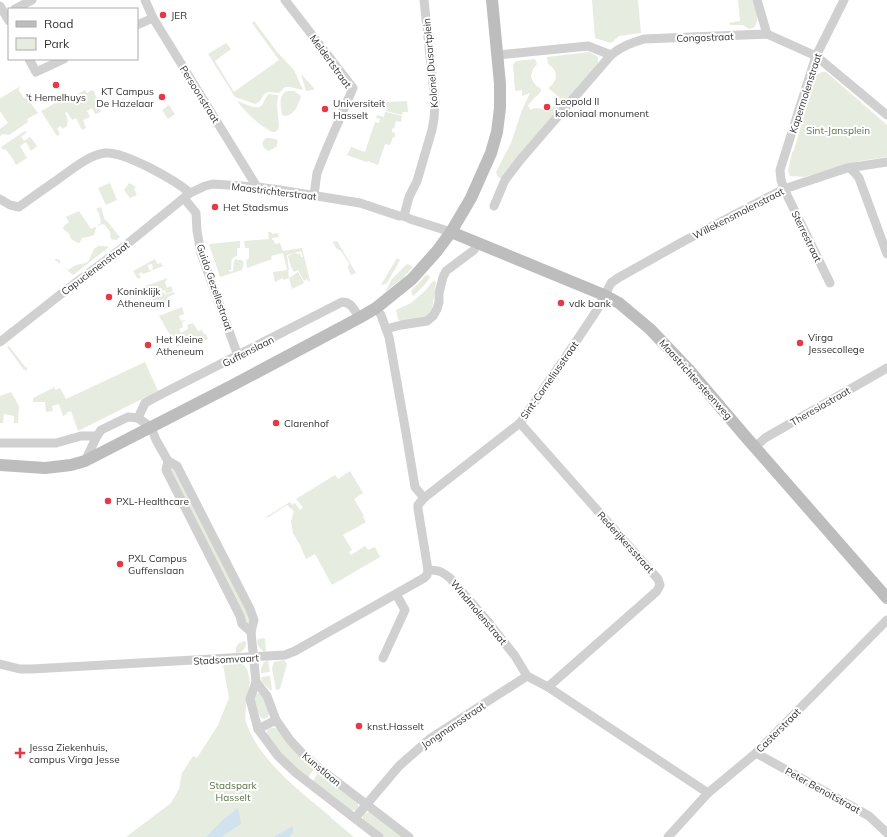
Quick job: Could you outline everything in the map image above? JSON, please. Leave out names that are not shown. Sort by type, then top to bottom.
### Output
[{"type":"main road","points":[[0,465],[45,468],[71,465],[85,461],[234,385],[359,318],[376,308],[412,279],[452,232],[471,198],[491,153],[497,132],[500,108],[500,54],[492,0]]},
{"type":"main road","name":"Maastrichtersteenweg","points":[[452,232],[604,295],[619,303],[650,329],[689,370],[887,598]]},
{"type":"street","points":[[17,8],[32,0]]},
{"type":"street","name":"Persoonstraat","points":[[145,0],[153,18],[258,187]]},
{"type":"street","name":"Meldertstraat","points":[[285,0],[353,88],[317,173],[314,195]]},
{"type":"street","name":"Kolonel Dusartplein","points":[[404,216],[409,197],[417,181],[434,119],[435,102],[424,0]]},
{"type":"street","points":[[757,0],[767,34]]},
{"type":"street","name":"Kapermolenstraat","points":[[784,189],[780,170],[816,56],[844,0]]},
{"type":"street","points":[[0,6],[6,16]]},
{"type":"street","points":[[138,25],[153,18]]},
{"type":"street","name":"Congostraat","points":[[610,55],[624,46],[644,40],[767,34],[816,56],[887,115]]},
{"type":"street","points":[[494,206],[505,180],[610,55],[588,46],[500,54]]},
{"type":"street","points":[[30,60],[36,72],[62,60]]},
{"type":"street","points":[[0,198],[10,205],[19,207],[75,167],[91,158],[106,153],[116,154],[145,166],[175,182],[187,195]]},
{"type":"street","name":"Willekensmolenstraat","points":[[604,295],[611,283],[618,278],[684,241],[784,189],[850,168],[887,162]]},
{"type":"street","points":[[850,168],[856,173],[887,254]]},
{"type":"street","name":"Maastrichterstraat","points":[[187,195],[205,186],[213,184],[258,187],[360,203],[452,232]]},
{"type":"street","name":"Sterrestraat","points":[[784,189],[830,283]]},
{"type":"street","name":"Capucienenstraat","points":[[0,342],[70,286],[121,249],[187,195]]},
{"type":"street","name":"Guido Gezellestraat","points":[[187,195],[196,213],[197,231],[201,253],[238,356]]},
{"type":"street","points":[[386,329],[426,321],[433,316],[437,309],[439,293],[446,271],[474,250],[477,242]]},
{"type":"street","name":"Sint-Corneliusstraat","points":[[424,498],[520,423],[597,310],[604,295]]},
{"type":"street","name":"Guffenslaan","points":[[138,418],[145,403],[342,302],[347,302],[354,308],[359,318]]},
{"type":"street","points":[[376,308],[389,337],[404,418],[414,487],[424,498],[418,505],[418,509],[428,570]]},
{"type":"street","name":"Theresiastraat","points":[[755,447],[765,438],[887,368]]},
{"type":"street","points":[[85,461],[101,430],[128,417],[138,418],[151,427]]},
{"type":"street","name":"Rederijkersstraat","points":[[520,423],[658,579],[660,585],[657,591],[548,687]]},
{"type":"street","name":"Kunstlaan","points":[[151,427],[156,440],[168,461],[177,466],[250,609],[254,620],[250,632],[256,682],[250,699],[258,729],[278,756],[288,766],[379,837]]},
{"type":"street","points":[[0,443],[56,443],[81,436],[97,436]]},
{"type":"street","name":"Kunstlaan","points":[[168,461],[166,470],[240,616],[242,624],[250,632]]},
{"type":"street","name":"Stadsomvaart","points":[[0,664],[20,669],[32,669],[285,654],[296,651],[424,578],[427,575],[428,570]]},
{"type":"street","name":"Windmolenstraat","points":[[428,570],[437,570],[450,578],[515,656],[527,676]]},
{"type":"street","points":[[383,658],[405,610],[396,594]]},
{"type":"street","name":"Casterstraat","points":[[668,837],[708,793],[756,753],[887,620]]},
{"type":"street","points":[[527,676],[548,687],[708,793]]},
{"type":"street","name":"Jongmansstraat","points":[[355,818],[399,766],[431,738],[527,676]]},
{"type":"street","name":"Kunstlaan","points":[[256,682],[267,696],[276,720],[290,740],[302,753],[366,805],[409,837]]},
{"type":"street","points":[[258,729],[276,720]]},
{"type":"street","name":"Peter Benoitstraat","points":[[756,753],[869,816],[887,833]]},
{"type":"green space","points":[[592,0],[638,0],[641,33],[619,36],[611,43],[595,38]]},
{"type":"green space","points":[[738,0],[752,0],[757,17],[754,28],[749,29],[743,25],[730,25],[729,23],[740,21]]},
{"type":"green space","points":[[254,21],[278,53],[294,70],[303,90],[285,87],[279,93],[268,92],[264,94],[259,102],[255,104],[235,97],[208,54],[226,43],[231,49],[215,61],[234,92],[279,60],[252,23]]},
{"type":"green space","points":[[589,52],[598,57],[598,63],[502,179],[498,177],[496,172],[511,143],[522,110],[530,93],[522,96],[522,90],[515,91],[513,65],[516,61],[535,59],[537,64],[533,69],[531,76],[534,83],[540,88],[541,91],[528,106],[531,110],[536,108],[548,109],[558,105],[560,98],[548,88],[554,82],[556,76],[552,67],[548,64],[547,57]]},
{"type":"green space","name":"Sint-Jansplein","points":[[822,72],[826,72],[887,125],[887,157],[860,161],[804,177],[790,176],[788,171],[792,153],[815,76]]},
{"type":"green space","points":[[301,74],[314,88],[313,90],[306,91]]},
{"type":"green space","points":[[19,87],[20,88],[18,89],[24,98],[26,97],[38,113],[27,119],[28,122],[9,135],[3,134],[0,136],[0,129],[8,123],[0,111],[0,98]]},
{"type":"green space","points":[[85,90],[87,93],[92,90],[94,91],[101,112],[95,114],[92,108],[87,111],[90,117],[83,120],[86,128],[82,130],[76,118],[72,120],[67,112],[65,113],[68,120],[67,126],[62,129],[61,126],[57,128],[60,134],[57,136],[41,111],[61,100],[63,102]]},
{"type":"green space","points":[[294,91],[301,96],[297,106],[291,114],[284,116],[282,114],[281,98],[284,92]]},
{"type":"green space","points":[[269,94],[278,95],[277,106],[279,126],[276,131],[273,132],[258,122],[237,101],[253,107],[259,107]]},
{"type":"green space","points":[[407,101],[408,112],[403,112],[401,115],[386,111],[387,107],[384,107],[386,102]]},
{"type":"green space","points":[[169,105],[175,114],[168,119],[162,110]]},
{"type":"green space","points":[[385,112],[402,116],[401,122],[396,121],[394,129],[392,128],[392,132],[395,133],[395,137],[393,137],[390,145],[385,144],[378,165],[347,155],[351,147],[365,152],[375,122],[379,123],[380,119],[376,118],[377,115],[384,117]]},
{"type":"green space","points":[[25,131],[27,132],[21,137],[24,141],[30,137],[37,146],[31,151],[26,142],[20,146],[27,158],[16,165],[5,149],[3,150],[1,147]]},
{"type":"green space","points":[[266,138],[278,141],[276,147],[269,151],[265,148],[263,146],[263,141]]},
{"type":"green space","points":[[110,183],[117,200],[106,205],[98,188]]},
{"type":"green space","points":[[129,183],[136,187],[134,189],[137,195],[130,198],[124,190]]},
{"type":"green space","points":[[101,207],[105,220],[120,237],[116,240],[111,239],[110,232],[105,225],[102,224],[98,226],[101,223],[96,209]]},
{"type":"green space","points":[[79,211],[91,229],[96,228],[94,235],[82,238],[78,243],[71,239],[69,233],[63,228],[69,222],[66,217]]},
{"type":"green space","points":[[268,232],[271,232],[272,234],[278,233],[279,237],[272,238],[272,240],[274,240],[275,244],[280,243],[283,251],[302,248],[310,281],[307,279],[304,281],[298,270],[294,272],[291,267],[288,256],[294,253],[287,255],[289,278],[284,280],[283,278],[275,282],[273,272],[287,270],[283,253],[271,256],[272,259],[247,268],[246,260],[249,259],[249,248],[245,248],[244,241],[269,239]],"holes":[[[301,251],[303,257],[301,257],[300,254],[294,253]]]},
{"type":"green space","points":[[240,241],[240,248],[237,248],[237,256],[233,258],[231,262],[231,270],[228,270],[231,272],[233,271],[234,261],[237,258],[237,260],[243,261],[244,265],[242,270],[220,277],[209,244]]},
{"type":"green space","points":[[337,241],[356,273],[351,275],[348,268],[349,263],[341,251],[336,248],[333,242]]},
{"type":"green space","points":[[98,246],[109,247],[73,275],[54,259],[58,259],[60,264],[68,270],[76,265],[86,263],[94,249]]},
{"type":"green space","points":[[397,258],[400,260],[387,283],[381,285]]},
{"type":"green space","points":[[155,259],[157,264],[161,263],[163,266],[153,270],[152,264],[148,265],[149,270],[150,269],[151,271],[143,274],[142,272],[139,274],[141,278],[138,279],[133,271]]},
{"type":"green space","points":[[407,264],[413,267],[403,278],[385,292],[392,279]]},
{"type":"green space","points":[[298,272],[304,283],[292,289],[289,278]]},
{"type":"green space","points":[[426,275],[430,277],[422,288],[413,296],[411,291]]},
{"type":"green space","points":[[168,278],[165,282],[167,288],[171,286],[173,291],[166,294],[165,290],[154,295],[153,293],[148,295],[143,287]]},
{"type":"green space","points":[[434,281],[436,282],[432,310],[429,316],[402,323],[398,319],[396,310],[411,303]]},
{"type":"green space","points":[[164,292],[165,295],[174,292],[175,294],[168,297],[171,304],[156,310],[151,300],[162,295]]},
{"type":"green space","points":[[182,307],[184,314],[179,316],[182,321],[185,321],[182,322],[183,327],[179,329],[181,333],[188,329],[187,325],[193,323],[198,331],[202,330],[204,334],[206,334],[208,339],[203,341],[201,338],[194,341],[192,338],[177,347],[159,316]]},
{"type":"green space","points":[[9,346],[26,368],[27,367],[27,370],[24,370],[7,347]]},
{"type":"green space","points":[[145,362],[158,391],[78,431],[71,411],[63,416],[59,404],[52,406],[53,411],[46,412],[45,402],[33,402],[33,398],[53,388],[54,386],[55,390],[60,388],[66,399]]},
{"type":"green space","points":[[11,392],[19,406],[18,423],[14,423],[14,416],[4,414],[3,423],[0,423],[0,396]]},
{"type":"green space","points":[[169,468],[173,468],[246,608],[250,621],[247,624]]},
{"type":"green space","points":[[350,471],[363,493],[354,499],[366,522],[343,535],[352,550],[349,552],[351,555],[365,546],[368,550],[375,547],[380,557],[332,585],[315,554],[306,559],[293,533],[291,521],[294,511],[287,505],[267,518],[266,517],[290,502],[292,505],[295,503],[300,510],[303,508],[296,499],[335,475],[338,479]]},
{"type":"green space","points":[[264,638],[266,651],[264,652],[257,643],[258,639]]},
{"type":"green space","points":[[244,641],[246,642],[244,650],[236,653],[236,647],[239,643]]},
{"type":"green space","points":[[284,660],[287,664],[280,689],[276,690],[272,668],[274,662]]},
{"type":"green space","points":[[266,661],[268,661],[270,672],[261,673],[262,666]]},
{"type":"green space","name":"Stadspark Hasselt","points":[[240,662],[248,671],[250,683],[247,697],[246,722],[260,750],[282,775],[354,837],[126,837],[171,803],[179,789],[182,773],[193,756],[197,758],[218,725],[229,698],[223,665],[225,665],[224,663]]},
{"type":"green space","points":[[270,676],[272,690],[270,690],[262,682],[261,677]]},
{"type":"green space","points":[[258,693],[264,697],[269,713],[268,717],[264,719],[261,718],[253,701],[255,694]]},
{"type":"green space","points":[[271,728],[278,730],[314,769],[308,778],[272,743],[267,733],[268,729]]},
{"type":"green space","points":[[319,772],[357,800],[358,808],[354,811],[348,810],[312,782]]},
{"type":"green space","points":[[365,813],[373,813],[404,837],[384,837],[380,835],[364,821],[363,816]]},
{"type":"water","points":[[238,808],[241,824],[221,837],[206,837],[224,819]]},
{"type":"water","points":[[293,826],[293,832],[289,837],[274,837]]},
{"type":"place","name":"JER","points":[[163,15]]},
{"type":"place","name":"'t Hemelhuys","points":[[56,85]]},
{"type":"place","name":"KT Campus De Hazelaar","points":[[162,97]]},
{"type":"place","name":"Leopold II koloniaal monument","points":[[547,107]]},
{"type":"place","name":"Universiteit Hasselt","points":[[325,109]]},
{"type":"place","name":"Het Stadsmus","points":[[215,207]]},
{"type":"place","name":"Koninklijk Atheneum I","points":[[109,297]]},
{"type":"place","name":"vdk bank","points":[[561,303]]},
{"type":"place","name":"Virga Jessecollege","points":[[800,343]]},
{"type":"place","name":"Het Kleine Atheneum","points":[[148,345]]},
{"type":"place","name":"Clarenhof","points":[[276,423]]},
{"type":"place","name":"PXL-Healthcare","points":[[108,501]]},
{"type":"place","name":"PXL Campus Guffenslaan","points":[[120,564]]},
{"type":"place","name":"knst.Hasselt","points":[[359,726]]},
{"type":"place","name":"Jessa Ziekenhuis, campus Virga Jesse","points":[[20,753]]}]
